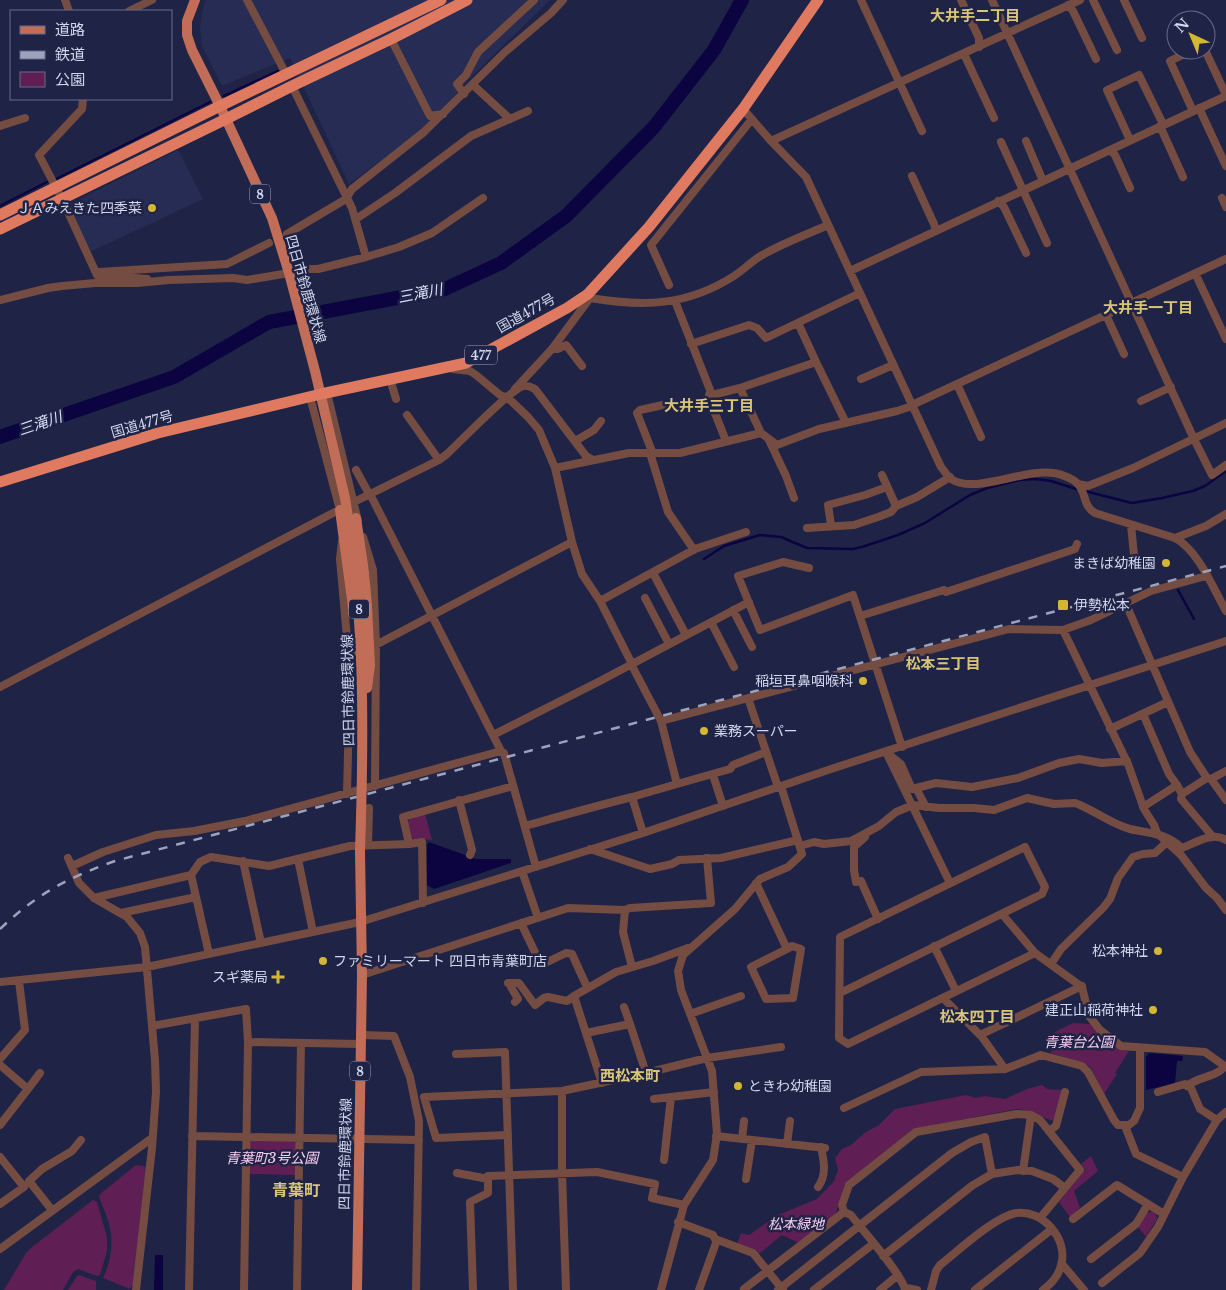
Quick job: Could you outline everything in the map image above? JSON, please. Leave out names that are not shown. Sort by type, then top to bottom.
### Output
[{"type":"highway","points":[[0,215],[220,106],[441,0]]},
{"type":"highway","points":[[0,229],[226,120],[467,0]]},
{"type":"highway","name":"国道477号","points":[[0,482],[158,434],[319,395],[466,363],[589,296],[649,226],[743,108],[818,0]]},
{"type":"main road","name":"四日市鈴鹿環状線","points":[[195,0],[187,21],[192,50],[272,218],[289,273],[315,371],[319,395],[350,500],[359,610],[363,721],[364,848],[360,922],[362,975],[357,1290]]},
{"type":"main road","name":"8","points":[[340,510],[353,607],[356,682],[363,721]]},
{"type":"main road","name":"8","points":[[356,518],[364,572],[370,665],[363,721]]},
{"type":"street","points":[[131,10],[152,0]]},
{"type":"street","points":[[247,0],[286,74]]},
{"type":"street","points":[[464,94],[457,84],[466,75],[478,52],[534,0]]},
{"type":"street","points":[[287,234],[346,199],[352,189],[398,154],[443,114],[505,52],[551,13],[563,0]]},
{"type":"street","points":[[861,0],[922,131]]},
{"type":"street","points":[[961,0],[979,38],[979,47]]},
{"type":"street","points":[[992,0],[1212,475],[1226,465]]},
{"type":"street","points":[[771,141],[1080,0]]},
{"type":"street","points":[[1093,0],[1117,50]]},
{"type":"street","points":[[1124,0],[1142,38]]},
{"type":"street","points":[[1068,5],[1074,11],[1096,59]]},
{"type":"street","points":[[391,39],[430,116],[443,114]]},
{"type":"street","points":[[964,54],[994,118]]},
{"type":"street","points":[[1172,60],[1170,61],[1226,166]]},
{"type":"street","points":[[850,271],[1226,95],[1210,60]]},
{"type":"street","points":[[1130,140],[1107,90],[1139,75],[1183,177]]},
{"type":"street","points":[[473,85],[510,119]]},
{"type":"street","points":[[292,86],[356,218],[366,257]]},
{"type":"street","points":[[83,100],[82,108],[39,155],[62,199],[97,275],[154,280],[233,278],[247,280],[289,273],[298,269],[318,268],[399,247],[439,229],[483,198]]},
{"type":"street","points":[[743,108],[806,178],[941,467],[950,477],[965,484],[977,484],[1025,474],[1054,473],[1068,478],[1080,488],[1088,509],[1095,513],[1131,526],[1175,538],[1184,543],[1193,553],[1226,611]]},
{"type":"street","points":[[356,218],[395,193],[471,136],[528,111]]},
{"type":"street","points":[[0,126],[25,118]]},
{"type":"street","points":[[668,285],[651,245],[752,119]]},
{"type":"street","points":[[1026,141],[1043,181]]},
{"type":"street","points":[[1001,142],[1047,243]]},
{"type":"street","points":[[1110,150],[1115,155],[1130,188]]},
{"type":"street","points":[[912,176],[936,231]]},
{"type":"street","points":[[1222,198],[1226,207]]},
{"type":"street","points":[[998,201],[1004,207],[1026,252]]},
{"type":"street","points":[[508,398],[552,349],[589,296],[634,304],[674,301],[721,283],[759,257],[828,225]]},
{"type":"street","points":[[95,272],[228,264],[269,244]]},
{"type":"street","points":[[554,468],[629,453],[680,454],[726,441],[764,435],[777,445],[819,429],[897,411],[1226,259]]},
{"type":"street","points":[[1195,273],[1226,339]]},
{"type":"street","points":[[0,300],[48,288],[95,283],[137,283],[154,280]]},
{"type":"street","points":[[691,344],[749,325],[757,328],[766,338],[860,293]]},
{"type":"street","points":[[674,301],[712,395]]},
{"type":"street","points":[[1106,314],[1124,354]]},
{"type":"street","points":[[798,323],[846,423]]},
{"type":"street","points":[[552,349],[558,349],[566,345],[582,366]]},
{"type":"street","points":[[726,441],[708,395],[740,388],[816,362]]},
{"type":"street","points":[[861,379],[893,365]]},
{"type":"street","points":[[439,368],[470,371],[500,396],[508,398],[539,430],[554,468],[582,574],[600,601],[661,721],[677,784]]},
{"type":"street","points":[[390,379],[396,399]]},
{"type":"street","points":[[957,384],[981,438]]},
{"type":"street","points":[[0,687],[340,510],[350,500],[369,494],[439,460],[521,387],[528,386],[534,389],[586,456],[593,460]]},
{"type":"street","points":[[1141,401],[1171,387]]},
{"type":"street","points":[[740,388],[786,476],[794,498]]},
{"type":"street","points":[[319,395],[340,510]]},
{"type":"street","points":[[672,403],[640,410],[637,413],[668,512],[694,550]]},
{"type":"street","points":[[407,415],[439,460]]},
{"type":"street","points":[[575,441],[594,430],[602,421]]},
{"type":"street","points":[[1080,488],[1132,468],[1226,423]]},
{"type":"street","points":[[356,470],[506,758],[536,867]]},
{"type":"street","points":[[882,475],[896,506]]},
{"type":"street","points":[[807,528],[862,523],[891,512],[896,506],[917,497],[950,477]]},
{"type":"street","points":[[831,526],[828,505],[887,487]]},
{"type":"street","points":[[350,500],[373,570],[376,645],[375,786]]},
{"type":"street","points":[[1175,538],[1206,526],[1226,514]]},
{"type":"street","points":[[1131,526],[1135,565]]},
{"type":"street","points":[[600,601],[694,550],[746,532]]},
{"type":"street","points":[[343,536],[340,559],[350,672],[347,794]]},
{"type":"street","points":[[349,659],[572,542]]},
{"type":"street","points":[[860,616],[944,590],[946,592],[1075,549],[1077,544]]},
{"type":"street","points":[[808,568],[783,562],[738,576],[760,630],[853,595],[902,747]]},
{"type":"street","points":[[653,573],[686,635]]},
{"type":"street","points":[[661,721],[1009,629],[1063,630],[1092,620],[1151,591],[1206,576]]},
{"type":"street","points":[[645,598],[669,644]]},
{"type":"street","points":[[493,735],[749,602]]},
{"type":"street","points":[[1126,604],[1190,752],[1226,800]]},
{"type":"street","points":[[733,610],[752,647]]},
{"type":"street","points":[[711,622],[734,667]]},
{"type":"street","points":[[1063,630],[1126,761],[1143,807],[1157,833],[1181,855],[1206,888],[1226,910]]},
{"type":"street","points":[[0,982],[147,967],[360,922],[642,833],[1226,641]]},
{"type":"street","points":[[661,1290],[684,1205],[713,1160],[716,1136],[712,1071],[681,990],[678,972],[683,955],[735,909],[756,883],[768,875],[788,867],[802,854],[748,698]]},
{"type":"street","points":[[1110,728],[1168,702]]},
{"type":"street","points":[[1143,714],[1169,774],[1182,794],[1181,799],[1213,837]]},
{"type":"street","points":[[349,734],[375,734]]},
{"type":"street","points":[[72,866],[103,852],[156,835],[211,828],[347,794],[502,751]]},
{"type":"street","points":[[526,826],[561,817],[573,811],[632,797],[730,769],[733,765],[766,752]]},
{"type":"street","points":[[886,752],[901,764],[912,789],[936,783],[972,787],[1018,778],[1059,763],[1079,760],[1102,763],[1126,761]]},
{"type":"street","points":[[886,752],[950,883]]},
{"type":"street","points":[[1182,794],[1226,770]]},
{"type":"street","points":[[713,774],[723,806]]},
{"type":"street","points":[[1143,807],[1177,785]]},
{"type":"street","points":[[409,844],[403,817],[513,786]]},
{"type":"street","points":[[916,788],[926,807]]},
{"type":"street","points":[[632,797],[642,833]]},
{"type":"street","points":[[590,849],[650,869],[672,864],[679,860],[721,858],[799,843],[814,842],[824,844],[851,841],[879,826],[896,812],[913,806],[994,810],[1027,798],[1054,804],[1080,805],[1130,829],[1157,833],[1174,841],[1182,848],[1213,837],[1220,836],[1226,840]]},
{"type":"street","points":[[459,800],[472,850],[470,855]]},
{"type":"street","points":[[878,919],[854,870],[854,846],[913,806]]},
{"type":"street","points":[[364,848],[369,808]]},
{"type":"street","points":[[94,898],[192,874],[200,862],[211,857],[269,866],[350,846],[364,848],[422,842],[422,903]]},
{"type":"street","points":[[1051,964],[1061,950],[1104,908],[1118,878],[1133,857],[1154,853],[1167,842]]},
{"type":"street","points":[[840,992],[1042,894],[1045,888],[1025,847],[840,937],[839,1038],[848,1044],[1035,953]]},
{"type":"street","points":[[68,858],[79,883],[94,898],[127,917],[140,933],[146,946],[156,1092],[136,1290]]},
{"type":"street","points":[[362,975],[568,908],[625,910],[630,908],[711,903],[707,858]]},
{"type":"street","points":[[298,859],[313,932]]},
{"type":"street","points":[[243,861],[261,943]]},
{"type":"street","points":[[522,871],[538,918]]},
{"type":"street","points":[[192,874],[209,954]]},
{"type":"street","points":[[756,883],[787,949]]},
{"type":"street","points":[[121,913],[196,897]]},
{"type":"street","points":[[625,910],[623,932],[632,967]]},
{"type":"street","points":[[1002,914],[1035,953],[1082,986],[1088,1016],[1100,1030],[1121,1046],[1205,1052],[1226,1066],[1208,1077],[1192,1081],[1187,1086]]},
{"type":"street","points":[[521,923],[541,965],[566,953],[572,954],[587,987]]},
{"type":"street","points":[[792,946],[801,949],[793,998],[766,999],[751,967],[787,949],[792,946]]},
{"type":"street","points":[[934,946],[956,992]]},
{"type":"street","points":[[515,1002],[518,999],[509,983],[519,983],[534,1005],[544,998],[567,1001],[587,987],[616,972],[679,953],[691,947]]},
{"type":"street","points":[[0,1059],[25,1030],[19,981]]},
{"type":"street","points":[[980,1035],[1082,986]]},
{"type":"street","points":[[574,996],[602,1083]]},
{"type":"street","points":[[690,1014],[741,996]]},
{"type":"street","points":[[943,998],[980,1035],[1005,1069]]},
{"type":"street","points":[[624,1007],[646,1073]]},
{"type":"street","points":[[152,1026],[246,1009],[248,1042],[244,1290]]},
{"type":"street","points":[[189,1290],[194,1019]]},
{"type":"street","points":[[586,1033],[630,1024]]},
{"type":"street","points":[[248,1042],[301,1043],[394,1036],[410,1077],[416,1102],[419,1140],[416,1290]]},
{"type":"street","points":[[297,1290],[301,1043]]},
{"type":"street","points":[[508,1135],[436,1138],[424,1097],[562,1091],[706,1058],[781,1047]]},
{"type":"street","points":[[844,1108],[921,1072],[1005,1069],[1041,1055],[1082,1066],[1088,1072],[1114,1120],[1118,1125],[1125,1126],[1134,1121],[1140,1108],[1140,1048]]},
{"type":"street","points":[[456,1054],[505,1052],[513,1290]]},
{"type":"street","points":[[0,1065],[28,1089]]},
{"type":"street","points":[[0,1125],[40,1073]]},
{"type":"street","points":[[1158,1092],[1185,1084],[1190,1088],[1200,1109],[1217,1120]]},
{"type":"street","points":[[562,1091],[562,1172],[566,1290]]},
{"type":"street","points":[[654,1099],[714,1092]]},
{"type":"street","points":[[1049,1131],[1056,1126],[1065,1092]]},
{"type":"street","points":[[664,1160],[671,1097]]},
{"type":"street","points":[[1102,1283],[1140,1253],[1158,1227],[1183,1177],[1217,1120],[1226,1112]]},
{"type":"street","points":[[844,1212],[842,1205],[849,1185],[916,1132],[1023,1113],[1040,1120],[1080,1170],[1040,1218]]},
{"type":"street","points":[[1023,1170],[1031,1115]]},
{"type":"street","points":[[983,1120],[992,1174]]},
{"type":"street","points":[[742,1139],[744,1121]]},
{"type":"street","points":[[785,1143],[787,1123]]},
{"type":"street","points":[[1125,1126],[1136,1154],[1183,1177]]},
{"type":"street","points":[[192,1136],[419,1140]]},
{"type":"street","points":[[716,1136],[823,1148],[823,1178],[818,1187]]},
{"type":"street","points":[[678,1222],[713,1235],[717,1240],[753,1253],[780,1289],[952,1153],[971,1142],[985,1137]]},
{"type":"street","points":[[0,1249],[152,1138]]},
{"type":"street","points":[[52,1210],[29,1181],[42,1169],[72,1150],[81,1140]]},
{"type":"street","points":[[746,1179],[752,1140]]},
{"type":"street","points":[[0,1157],[24,1187],[0,1204]]},
{"type":"street","points":[[883,1256],[981,1180],[992,1174],[1023,1170],[1045,1175],[1065,1188]]},
{"type":"street","points":[[473,1290],[470,1202],[488,1193],[488,1176],[597,1172],[655,1184],[652,1198],[684,1205]]},
{"type":"street","points":[[457,1173],[488,1179]]},
{"type":"street","points":[[1073,1219],[1117,1185],[1164,1214]]},
{"type":"street","points":[[1091,1259],[1136,1224],[1148,1204]]},
{"type":"street","points":[[844,1212],[851,1215],[898,1275],[905,1289],[917,1290]]},
{"type":"street","points":[[744,1289],[844,1212]]},
{"type":"street","points":[[931,1290],[936,1270],[940,1265],[996,1222],[1009,1215],[1020,1213],[1040,1218],[1052,1229],[1061,1244],[1062,1264],[1051,1283],[1044,1290]]},
{"type":"street","points":[[975,1290],[1052,1229]]},
{"type":"street","points":[[699,1290],[717,1240]]},
{"type":"street","points":[[814,1290],[873,1244]]},
{"type":"street","points":[[1062,1264],[1084,1290]]},
{"type":"street","points":[[880,1290],[898,1275]]},
{"type":"shaded area","points":[[206,0],[550,0],[468,80],[429,125],[349,184],[290,58],[222,86],[202,46],[200,27]]},
{"type":"shaded area","points":[[178,150],[203,199],[90,252],[68,205]]},
{"type":"shaded area","points":[[429,842],[476,859],[511,859],[511,863],[434,889],[427,885],[427,845]]},
{"type":"shaded area","points":[[1149,1053],[1183,1056],[1182,1061],[1177,1061],[1175,1083],[1146,1090],[1146,1057]]},
{"type":"shaded area","points":[[155,1255],[163,1255],[163,1290],[154,1290]]},
{"type":"green space","points":[[425,814],[432,840],[411,838],[408,822],[410,818]]},
{"type":"green space","name":"青葉台公園","points":[[1073,1023],[1090,1024],[1112,1045],[1129,1051],[1104,1094],[1091,1068],[1085,1064],[1051,1053],[1051,1034]]},
{"type":"green space","name":"松本緑地","points":[[1042,1085],[1047,1089],[1062,1090],[1055,1121],[1017,1109],[914,1129],[849,1180],[844,1187],[836,1213],[799,1243],[782,1235],[759,1254],[756,1250],[737,1244],[741,1233],[749,1235],[778,1215],[817,1199],[834,1181],[838,1170],[835,1158],[842,1149],[851,1145],[866,1132],[879,1125],[895,1109],[966,1095],[976,1098],[985,1096],[1005,1099],[1027,1089]]},
{"type":"green space","name":"青葉町3号公園","points":[[252,1141],[293,1141],[296,1144],[295,1175],[249,1174],[250,1143]]},
{"type":"green space","points":[[1091,1156],[1098,1171],[1074,1191],[1080,1208],[1070,1217],[1059,1202],[1085,1170],[1081,1164]]},
{"type":"green space","points":[[136,1165],[146,1168],[133,1284],[130,1289],[103,1278],[110,1258],[111,1231],[99,1197],[100,1194]]},
{"type":"green space","points":[[93,1200],[97,1202],[107,1237],[107,1251],[100,1275],[97,1276],[78,1269],[73,1272],[63,1290],[4,1290],[26,1253]]},
{"type":"green space","points":[[1153,1211],[1157,1219],[1146,1237],[1138,1227],[1147,1213]]},
{"type":"green space","points":[[79,1275],[96,1281],[96,1290],[68,1290]]},
{"type":"waterway","name":"三滝川","points":[[0,437],[174,377],[269,322],[445,289],[501,263],[566,216],[654,127],[714,50],[742,0]]},
{"type":"waterway","points":[[224,96],[278,71]]},
{"type":"waterway","points":[[56,179],[210,102]]},
{"type":"waterway","points":[[0,206],[47,182]]},
{"type":"waterway","points":[[704,559],[724,546],[760,535],[781,537],[807,548],[853,549],[862,547],[898,535],[925,523],[970,495],[987,488],[1020,480],[1051,481],[1132,503],[1193,491],[1205,486],[1226,471]]},
{"type":"waterway","points":[[1178,590],[1194,619]]},
{"type":"railway","points":[[0,929],[27,906],[53,888],[115,861],[1226,566]]},
{"type":"place","name":"ＪＡみえきた四季菜","points":[[152,208]]},
{"type":"place","name":"まきば幼稚園","points":[[1166,563]]},
{"type":"place","name":"伊勢松本","points":[[1063,605]]},
{"type":"place","name":"稲垣耳鼻咽喉科","points":[[863,681]]},
{"type":"place","name":"業務スーパー","points":[[704,731]]},
{"type":"place","name":"松本神社","points":[[1158,951]]},
{"type":"place","name":"ファミリーマート 四日市青葉町店","points":[[323,961]]},
{"type":"place","name":"スギ薬局","points":[[278,977]]},
{"type":"place","name":"建正山稲荷神社","points":[[1153,1010]]},
{"type":"place","name":"ときわ幼稚園","points":[[738,1086]]},
{"type":"district","name":"大井手二丁目","points":[[975,15]]},
{"type":"district","name":"大井手一丁目","points":[[1148,307]]},
{"type":"district","name":"大井手三丁目","points":[[709,405]]},
{"type":"district","name":"松本三丁目","points":[[943,663]]},
{"type":"district","name":"松本四丁目","points":[[977,1016]]},
{"type":"district","name":"西松本町","points":[[630,1075]]},
{"type":"district","name":"青葉町","points":[[296,1190]]}]
